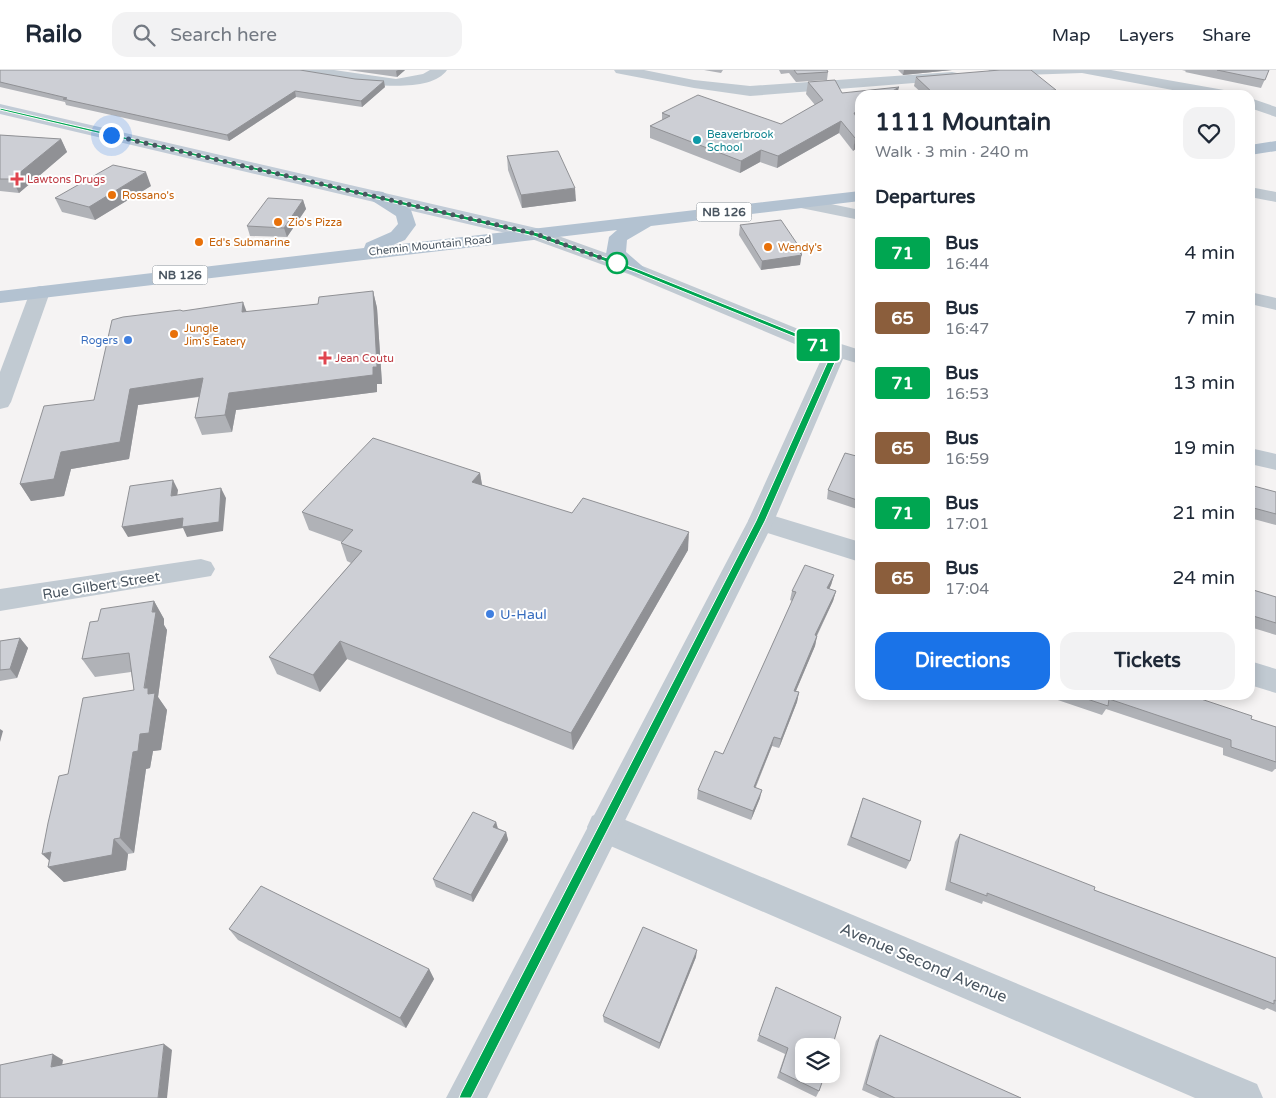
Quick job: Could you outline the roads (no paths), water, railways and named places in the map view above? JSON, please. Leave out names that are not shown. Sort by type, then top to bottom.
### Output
[{"type":"main road","points":[[0,109],[536,234]]},
{"type":"main road","points":[[1255,149],[1276,146]]},
{"type":"main road","points":[[360,253],[398,236],[408,225],[405,214],[377,196]]},
{"type":"main road","name":"Chemin Mountain Road","points":[[0,297],[360,253],[855,197]]},
{"type":"main road","points":[[638,271],[616,254],[618,237],[647,221]]},
{"type":"street","points":[[302,70],[396,83],[427,78],[440,70]]},
{"type":"street","points":[[621,70],[694,84],[750,91],[880,83],[1018,70],[1078,70]]},
{"type":"street","points":[[866,70],[880,83]]},
{"type":"street","points":[[1087,70],[1197,90]]},
{"type":"street","points":[[1255,105],[1276,112]]},
{"type":"street","points":[[1255,193],[1276,197]]},
{"type":"street","points":[[802,203],[855,214]]},
{"type":"street","points":[[466,1098],[848,354],[638,271],[536,234]]},
{"type":"street","points":[[0,402],[40,292]]},
{"type":"street","points":[[1255,299],[1276,304]]},
{"type":"street","points":[[1255,457],[1276,462]]},
{"type":"street","points":[[761,521],[855,550]]},
{"type":"street","name":"Rue Gilbert Street","points":[[0,600],[201,569]]},
{"type":"street","points":[[1255,675],[1276,681]]},
{"type":"street","name":"Avenue Second Avenue","points":[[604,827],[1243,1098]]},
{"type":"place","name":"Beaverbrook School","points":[[697,140]]},
{"type":"place","name":"Lawtons Drugs","points":[[17,179]]},
{"type":"place","name":"Rossano's","points":[[112,195]]},
{"type":"place","name":"Zio's Pizza","points":[[278,222]]},
{"type":"place","name":"Ed's Submarine","points":[[199,242]]},
{"type":"place","name":"Wendy's","points":[[768,247]]},
{"type":"place","name":"Jungle Jim's Eatery","points":[[174,334]]},
{"type":"place","name":"Rogers","points":[[128,340]]},
{"type":"place","name":"Jean Coutu","points":[[325,358]]},
{"type":"place","name":"U-Haul","points":[[490,614]]}]
